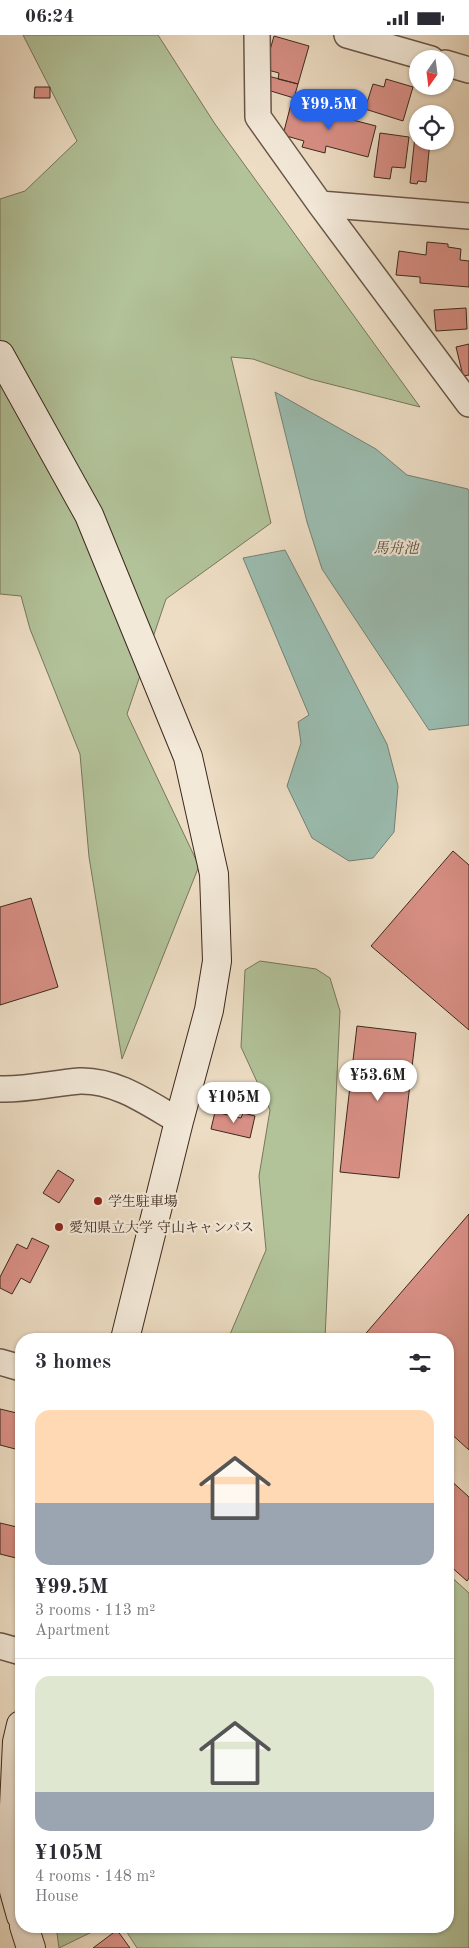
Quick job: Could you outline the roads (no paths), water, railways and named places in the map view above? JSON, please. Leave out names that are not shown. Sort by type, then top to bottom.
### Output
[{"type":"street","points":[[257,35],[258,117],[320,204],[468,400]]},
{"type":"street","points":[[347,35],[409,53]]},
{"type":"street","points":[[454,66],[469,70]]},
{"type":"street","points":[[320,204],[469,216]]},
{"type":"street","points":[[0,355],[89,515],[188,757],[214,874],[217,961],[209,1010],[179,1121],[126,1333]]},
{"type":"street","points":[[0,1089],[82,1081],[103,1084],[121,1088],[179,1121]]},
{"type":"street","points":[[0,1362],[15,1366]]},
{"type":"street","points":[[0,1646],[15,1650]]},
{"type":"street","points":[[15,1785],[15,1895]]},
{"type":"street","points":[[26,1933],[31,1948]]},
{"type":"water","name":"馬舟池","points":[[275,392],[376,449],[407,475],[468,489],[469,725],[429,730],[322,569],[307,522]]},
{"type":"water","points":[[285,550],[387,744],[398,786],[394,832],[373,858],[349,861],[312,838],[287,786],[301,743],[298,722],[309,715],[243,558]]},
{"type":"place","name":"学生駐車場","points":[[98,1201]]},
{"type":"place","name":"愛知県立大学 守山キャンパス","points":[[59,1227]]}]
